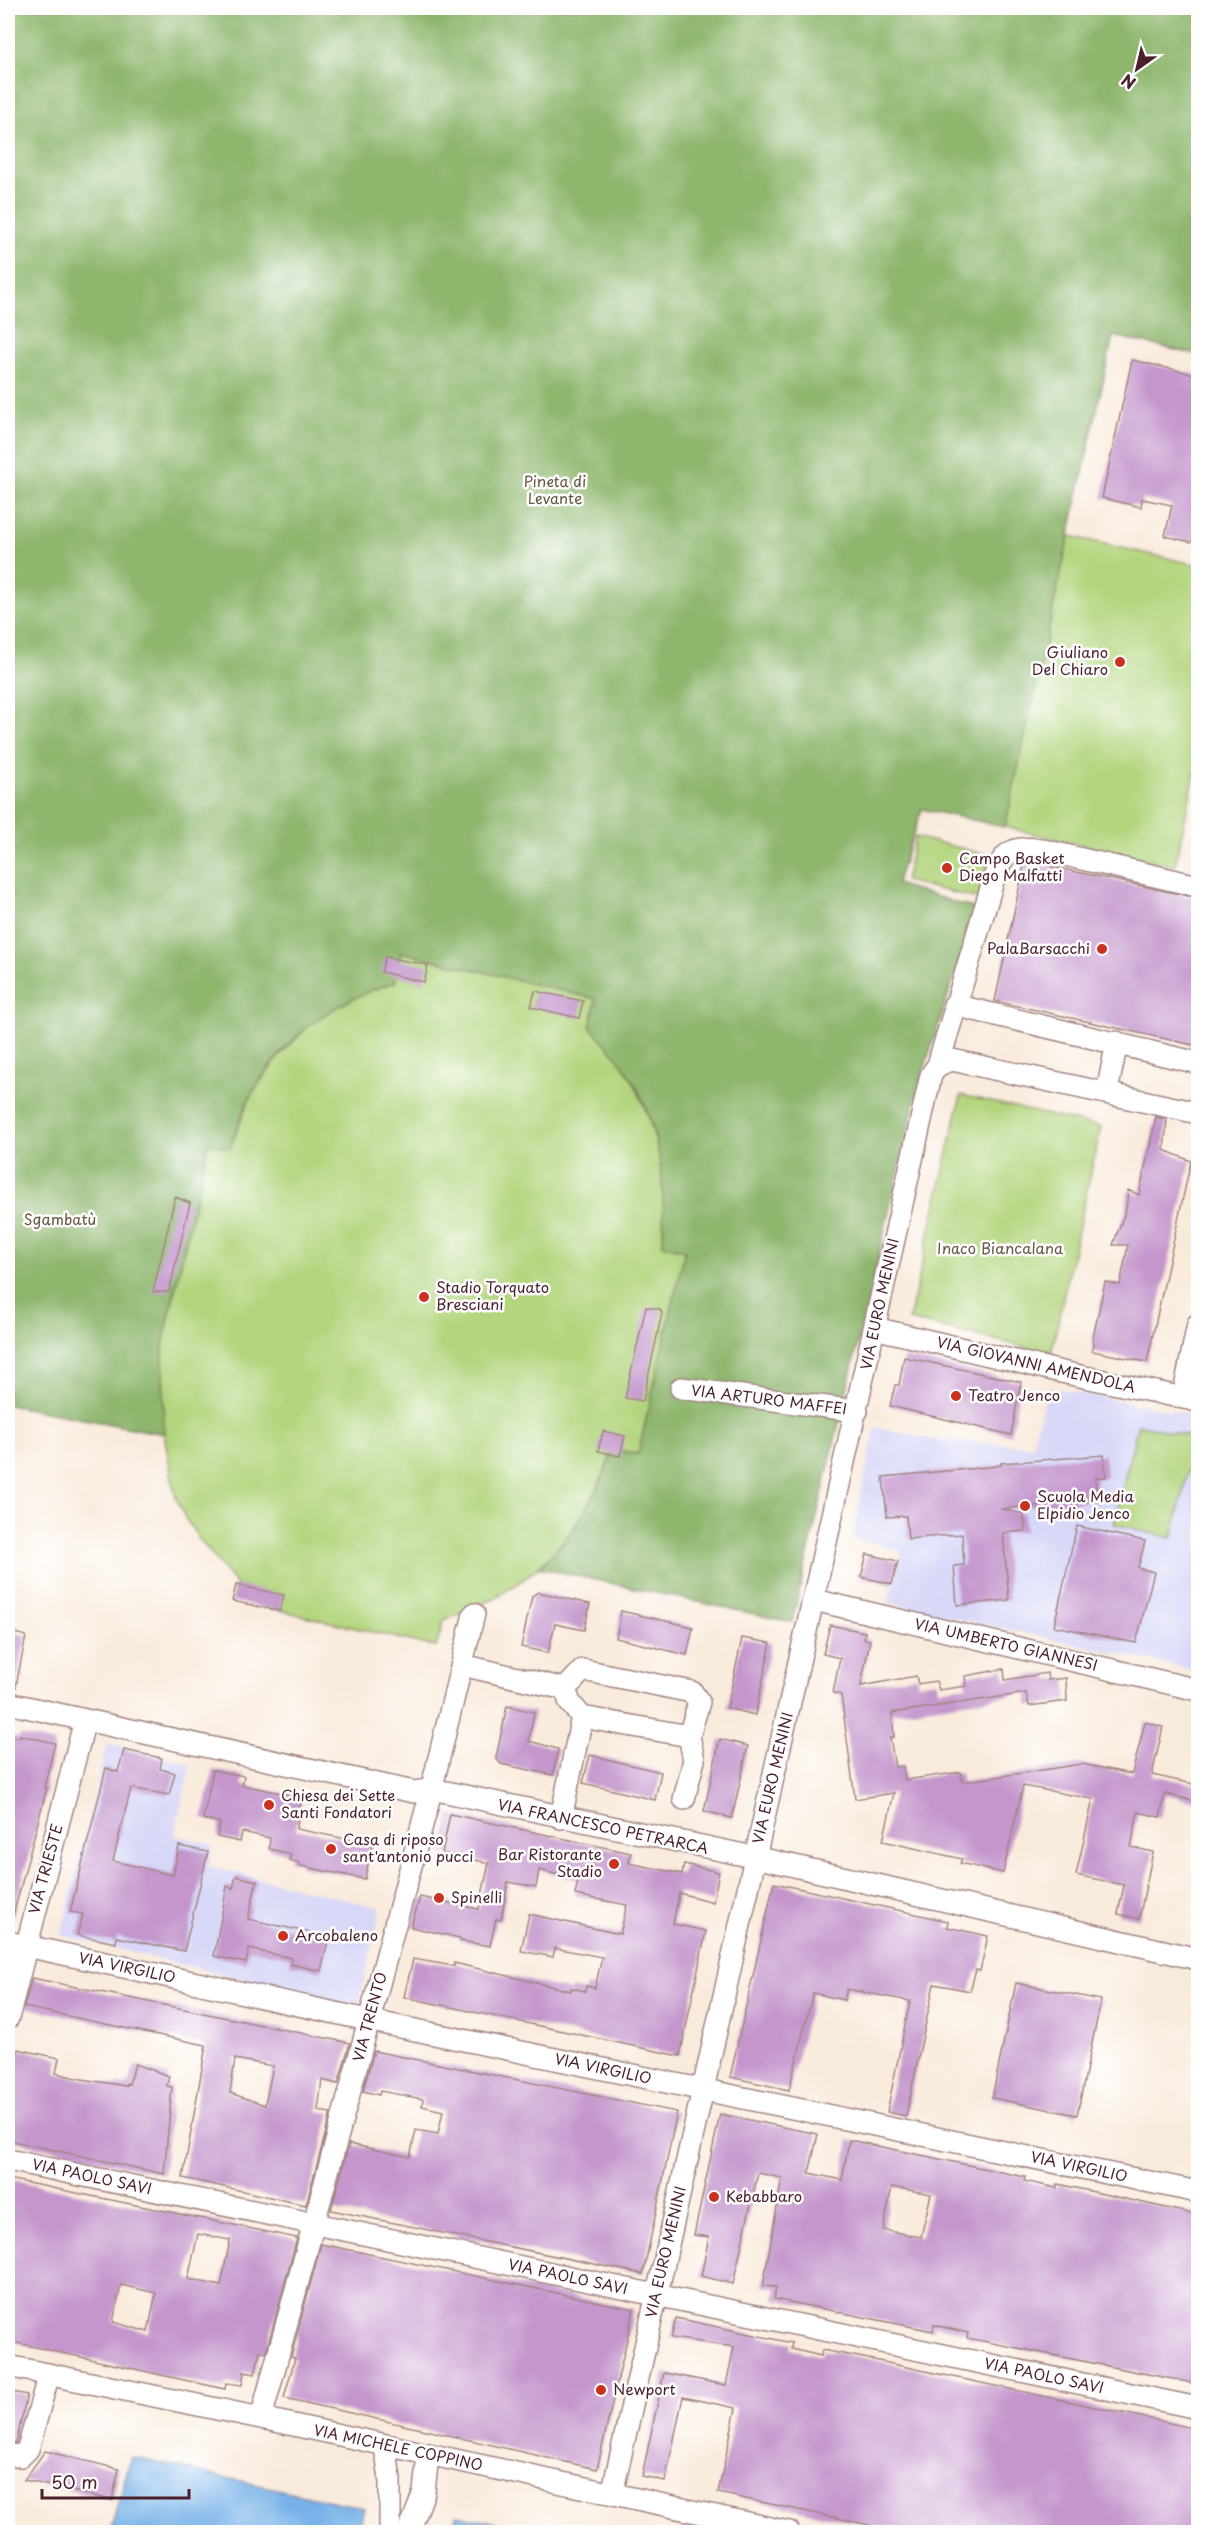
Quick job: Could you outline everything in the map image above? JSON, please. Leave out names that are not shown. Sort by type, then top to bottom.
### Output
[{"type":"street","name":"VIA EURO MENINI","points":[[612,2494],[928,1084],[938,1065],[954,1005],[994,878],[1003,858],[1010,852],[1018,849],[1040,849],[1198,886]]},
{"type":"street","points":[[954,1005],[1198,1063]]},
{"type":"street","points":[[1107,1092],[1117,1042]]},
{"type":"street","points":[[938,1065],[947,1060],[971,1063],[1198,1113]]},
{"type":"street","points":[[1191,1399],[1198,1324]]},
{"type":"street","name":"VIA GIOVANNI AMENDOLA","points":[[874,1328],[1066,1373],[1191,1399]]},
{"type":"street","name":"VIA ARTURO MAFFEI","points":[[681,1388],[856,1411]]},
{"type":"street","name":"VIA UMBERTO GIANNESI","points":[[814,1600],[1198,1690]]},
{"type":"street","name":"VIA TRENTO","points":[[261,2418],[432,1789],[474,1614]]},
{"type":"street","points":[[462,1665],[566,1689]]},
{"type":"street","points":[[566,1689],[583,1670],[692,1692],[699,1702],[689,1736],[694,1760],[684,1800]]},
{"type":"street","points":[[566,1689],[570,1703],[582,1717],[689,1736]]},
{"type":"street","name":"VIA FRANCESCO PETRARCA","points":[[8,1703],[414,1792],[432,1789],[771,1861],[1198,1959]]},
{"type":"street","points":[[561,1818],[582,1717]]},
{"type":"street","name":"VIA TRIESTE","points":[[8,2018],[17,1945],[85,1720]]},
{"type":"street","name":"VIA VIRGILIO","points":[[17,1945],[1198,2192]]},
{"type":"street","name":"VIA PAOLO SAVI","points":[[8,2160],[1198,2408]]},
{"type":"street","name":"VIA MICHELE COPPINO","points":[[8,2366],[50,2373],[789,2532]]},
{"type":"street","points":[[8,2455],[19,2457],[28,2449],[50,2373]]},
{"type":"street","points":[[385,2446],[390,2479],[390,2532]]},
{"type":"street","points":[[409,2532],[424,2492],[428,2456]]},
{"type":"shaded area","name":"Scuola Media Elpidio Jenco","points":[[1048,1387],[1198,1416],[1198,1671],[888,1603],[902,1551],[852,1538],[875,1427],[935,1440],[1032,1446]]},
{"type":"shaded area","points":[[107,1744],[191,1764],[174,1835],[213,1845],[208,1866],[381,1908],[358,2007],[61,1935]]},
{"type":"green space","name":"Pineta di Levante","points":[[8,8],[1198,8],[1198,355],[1113,336],[1005,827],[922,809],[896,884],[976,909],[918,1088],[792,1622],[540,1568],[574,1529],[601,1482],[613,1449],[638,1454],[685,1250],[663,1245],[662,1180],[655,1138],[641,1097],[631,1078],[607,1045],[590,1027],[596,999],[401,952],[395,982],[372,990],[331,1011],[296,1037],[281,1053],[266,1071],[249,1099],[230,1148],[208,1143],[163,1344],[164,1434],[8,1405]]},
{"type":"green space","name":"Giuliano Del Chiaro","points":[[1069,536],[1198,565],[1198,759],[1175,866],[1004,827]]},
{"type":"green space","name":"Campo Basket Diego Malfatti","points":[[915,837],[990,855],[979,899],[905,881]]},
{"type":"green space","name":"Stadio Torquato Bresciani","points":[[401,951],[596,999],[617,1056],[633,1080],[649,1119],[661,1161],[664,1203],[663,1245],[685,1250],[638,1454],[613,1449],[586,1508],[569,1534],[550,1556],[504,1593],[444,1620],[436,1647],[233,1599],[235,1583],[185,1518],[175,1494],[164,1434],[163,1344],[208,1142],[230,1148],[252,1093],[278,1058],[310,1024],[338,1005],[363,993]]},
{"type":"green space","name":"Inaco Biancalana","points":[[961,1095],[1101,1127],[1051,1353],[909,1320]]},
{"type":"green space","points":[[1138,1424],[1196,1438],[1172,1538],[1114,1524]]},
{"type":"water","points":[[131,2457],[364,2508],[358,2532],[110,2532]]},
{"type":"water","points":[[457,2515],[538,2532],[453,2532]]},
{"type":"building","points":[[1132,360],[1198,375],[1198,535],[1194,534],[1191,542],[1165,536],[1172,505],[1142,499],[1141,507],[1102,498]]},
{"type":"building","name":"PalaBarsacchi","points":[[1025,861],[1198,898],[1198,1046],[995,1001]]},
{"type":"building","points":[[385,957],[428,965],[424,982],[381,972]]},
{"type":"building","points":[[535,991],[583,1001],[579,1018],[531,1007]]},
{"type":"building","points":[[1156,1117],[1167,1119],[1164,1150],[1191,1161],[1147,1362],[1092,1351],[1094,1342],[1092,1342],[1105,1282],[1120,1285],[1128,1245],[1113,1245],[1126,1209],[1128,1190],[1139,1195]]},
{"type":"building","points":[[175,1197],[190,1203],[169,1292],[153,1292]]},
{"type":"building","points":[[646,1307],[660,1309],[662,1313],[643,1401],[625,1398]]},
{"type":"building","name":"Teatro Jenco","points":[[904,1357],[1021,1382],[1011,1435],[890,1406],[895,1385],[899,1385]]},
{"type":"building","points":[[603,1431],[625,1436],[620,1456],[598,1451]]},
{"type":"building","points":[[1104,1455],[1106,1477],[1095,1478],[1097,1500],[1001,1509],[1024,1514],[1025,1531],[1003,1533],[1009,1600],[957,1605],[954,1566],[964,1565],[962,1534],[908,1539],[906,1516],[887,1517],[883,1477],[989,1467],[1001,1465],[1001,1463]]},
{"type":"building","points":[[1077,1526],[1145,1541],[1138,1568],[1154,1572],[1136,1643],[1054,1626]]},
{"type":"building","points":[[867,1554],[898,1561],[892,1584],[861,1577]]},
{"type":"building","points":[[236,1585],[284,1595],[280,1611],[232,1601]]},
{"type":"building","points":[[538,1592],[590,1604],[584,1630],[555,1624],[548,1653],[521,1647],[532,1596]]},
{"type":"building","points":[[621,1611],[693,1627],[687,1655],[616,1638]]},
{"type":"building","points":[[830,1625],[865,1632],[864,1639],[870,1640],[861,1686],[916,1676],[918,1684],[936,1681],[939,1690],[966,1686],[965,1676],[1004,1669],[1005,1680],[1047,1673],[1048,1680],[1066,1678],[1067,1701],[1029,1706],[1026,1693],[892,1713],[894,1737],[890,1737],[895,1767],[903,1766],[905,1780],[961,1772],[962,1782],[1082,1764],[1132,1774],[1145,1722],[1163,1727],[1152,1775],[1198,1785],[1198,1802],[1165,1794],[1160,1817],[1138,1812],[1131,1847],[1153,1852],[1139,1919],[1118,1914],[1124,1885],[1076,1875],[1093,1799],[1023,1786],[1003,1873],[960,1863],[962,1859],[883,1841],[894,1793],[855,1799],[841,1695],[833,1693],[840,1658],[823,1654]]},
{"type":"building","points":[[8,1631],[26,1636],[15,1691],[8,1691]]},
{"type":"building","points":[[742,1638],[771,1643],[755,1715],[727,1708]]},
{"type":"building","points":[[507,1706],[534,1712],[529,1741],[558,1749],[553,1775],[501,1764],[496,1758]]},
{"type":"building","points":[[20,1735],[55,1743],[44,1788],[47,1788],[13,1916],[8,1915],[8,1736],[19,1738]]},
{"type":"building","points":[[720,1739],[748,1746],[732,1818],[704,1811]]},
{"type":"building","points":[[124,1750],[162,1758],[160,1769],[175,1773],[169,1795],[131,1788],[113,1861],[173,1875],[179,1846],[208,1852],[184,1951],[117,1937],[116,1943],[77,1935],[83,1914],[70,1912],[106,1768],[118,1772]]},
{"type":"building","points":[[590,1755],[661,1772],[655,1800],[583,1783]]},
{"type":"building","points":[[213,1770],[244,1776],[242,1785],[302,1797],[296,1829],[372,1844],[365,1879],[300,1866],[300,1863],[289,1860],[291,1854],[269,1849],[270,1838],[242,1832],[240,1842],[217,1837],[220,1823],[203,1819]]},
{"type":"building","points":[[450,1814],[631,1853],[629,1863],[682,1874],[684,1864],[719,1872],[713,1902],[679,1893],[673,1924],[706,1931],[680,2056],[404,1997],[413,1959],[454,1966],[454,1963],[571,1991],[571,1988],[585,1991],[586,1986],[595,1988],[602,1957],[555,1948],[553,1957],[521,1951],[529,1914],[620,1934],[627,1905],[575,1895],[578,1880],[539,1870],[536,1887],[508,1882],[501,1920],[496,1919],[490,1946],[460,1941],[460,1938],[411,1927],[420,1897],[479,1909],[489,1863],[442,1853]]},
{"type":"building","points":[[236,1876],[257,1881],[248,1919],[329,1937],[321,1971],[290,1964],[291,1958],[249,1949],[246,1963],[214,1956],[227,1886],[233,1888]]},
{"type":"building","points":[[774,1883],[948,1921],[947,1927],[988,1936],[980,1971],[976,1970],[970,1991],[934,1984],[906,2116],[887,2112],[910,2001],[847,1989],[844,2000],[813,1993],[789,2090],[730,2077]]},
{"type":"building","points":[[32,1978],[350,2043],[338,2084],[322,2080],[318,2111],[331,2113],[306,2205],[183,2178],[206,2045],[24,2007]],"holes":[[[235,2059],[273,2066],[265,2105],[230,2093]]]},
{"type":"building","points":[[1016,1983],[1101,2000],[1077,2115],[992,2098]]},
{"type":"building","points":[[18,2049],[59,2058],[56,2073],[76,2078],[126,2086],[126,2083],[129,2084],[135,2064],[169,2076],[167,2086],[172,2087],[164,2174],[8,2140],[8,2092]]},
{"type":"building","points":[[374,2051],[677,2112],[643,2274],[331,2210],[349,2144],[410,2157],[416,2130],[438,2134],[443,2111],[422,2106],[423,2099],[380,2091],[379,2095],[363,2091]]},
{"type":"building","points":[[720,2114],[818,2134],[809,2173],[842,2180],[849,2140],[1025,2177],[1024,2181],[1057,2188],[1058,2184],[1198,2215],[1198,2384],[967,2338],[968,2333],[934,2325],[933,2331],[774,2299],[776,2287],[763,2286],[782,2178],[758,2173],[733,2284],[701,2276],[709,2237],[694,2235]],"holes":[[[892,2187],[931,2194],[921,2237],[883,2230]]]},
{"type":"building","points":[[8,2179],[297,2238],[266,2352],[260,2351],[255,2374],[244,2372],[242,2385],[226,2383],[225,2389],[8,2341]],"holes":[[[198,2234],[230,2240],[221,2286],[188,2279]],[[121,2285],[156,2293],[148,2332],[113,2322]]]},
{"type":"building","points":[[321,2244],[634,2309],[597,2469],[284,2398],[295,2358],[291,2357]]},
{"type":"building","points":[[676,2318],[792,2343],[791,2349],[821,2356],[822,2350],[869,2359],[1198,2429],[1198,2532],[903,2532],[718,2493],[736,2408],[683,2397],[665,2481],[642,2476],[664,2373],[726,2385],[734,2347],[671,2338]]},
{"type":"building","points":[[8,2391],[27,2395],[16,2443],[8,2442]]},
{"type":"building","points":[[45,2451],[119,2469],[112,2500],[24,2480]]},
{"type":"place","name":"Giuliano Del Chiaro","points":[[1120,662]]},
{"type":"place","name":"Campo Basket Diego Malfatti","points":[[947,868]]},
{"type":"place","name":"PalaBarsacchi","points":[[1102,949]]},
{"type":"place","name":"Stadio Torquato Bresciani","points":[[424,1297]]},
{"type":"place","name":"Teatro Jenco","points":[[956,1396]]},
{"type":"place","name":"Scuola Media Elpidio Jenco","points":[[1025,1506]]},
{"type":"place","name":"Chiesa dei Sette Santi Fondatori","points":[[269,1805]]},
{"type":"place","name":"Casa di riposo sant'antonio pucci","points":[[331,1849]]},
{"type":"place","name":"Bar Ristorante Stadio","points":[[614,1864]]},
{"type":"place","name":"Spinelli","points":[[439,1898]]},
{"type":"place","name":"Arcobaleno","points":[[283,1936]]},
{"type":"place","name":"Kebabbaro","points":[[714,2197]]},
{"type":"place","name":"Newport","points":[[601,2390]]},
{"type":"park label","name":"Sgambatù","points":[[60,1220]]}]
